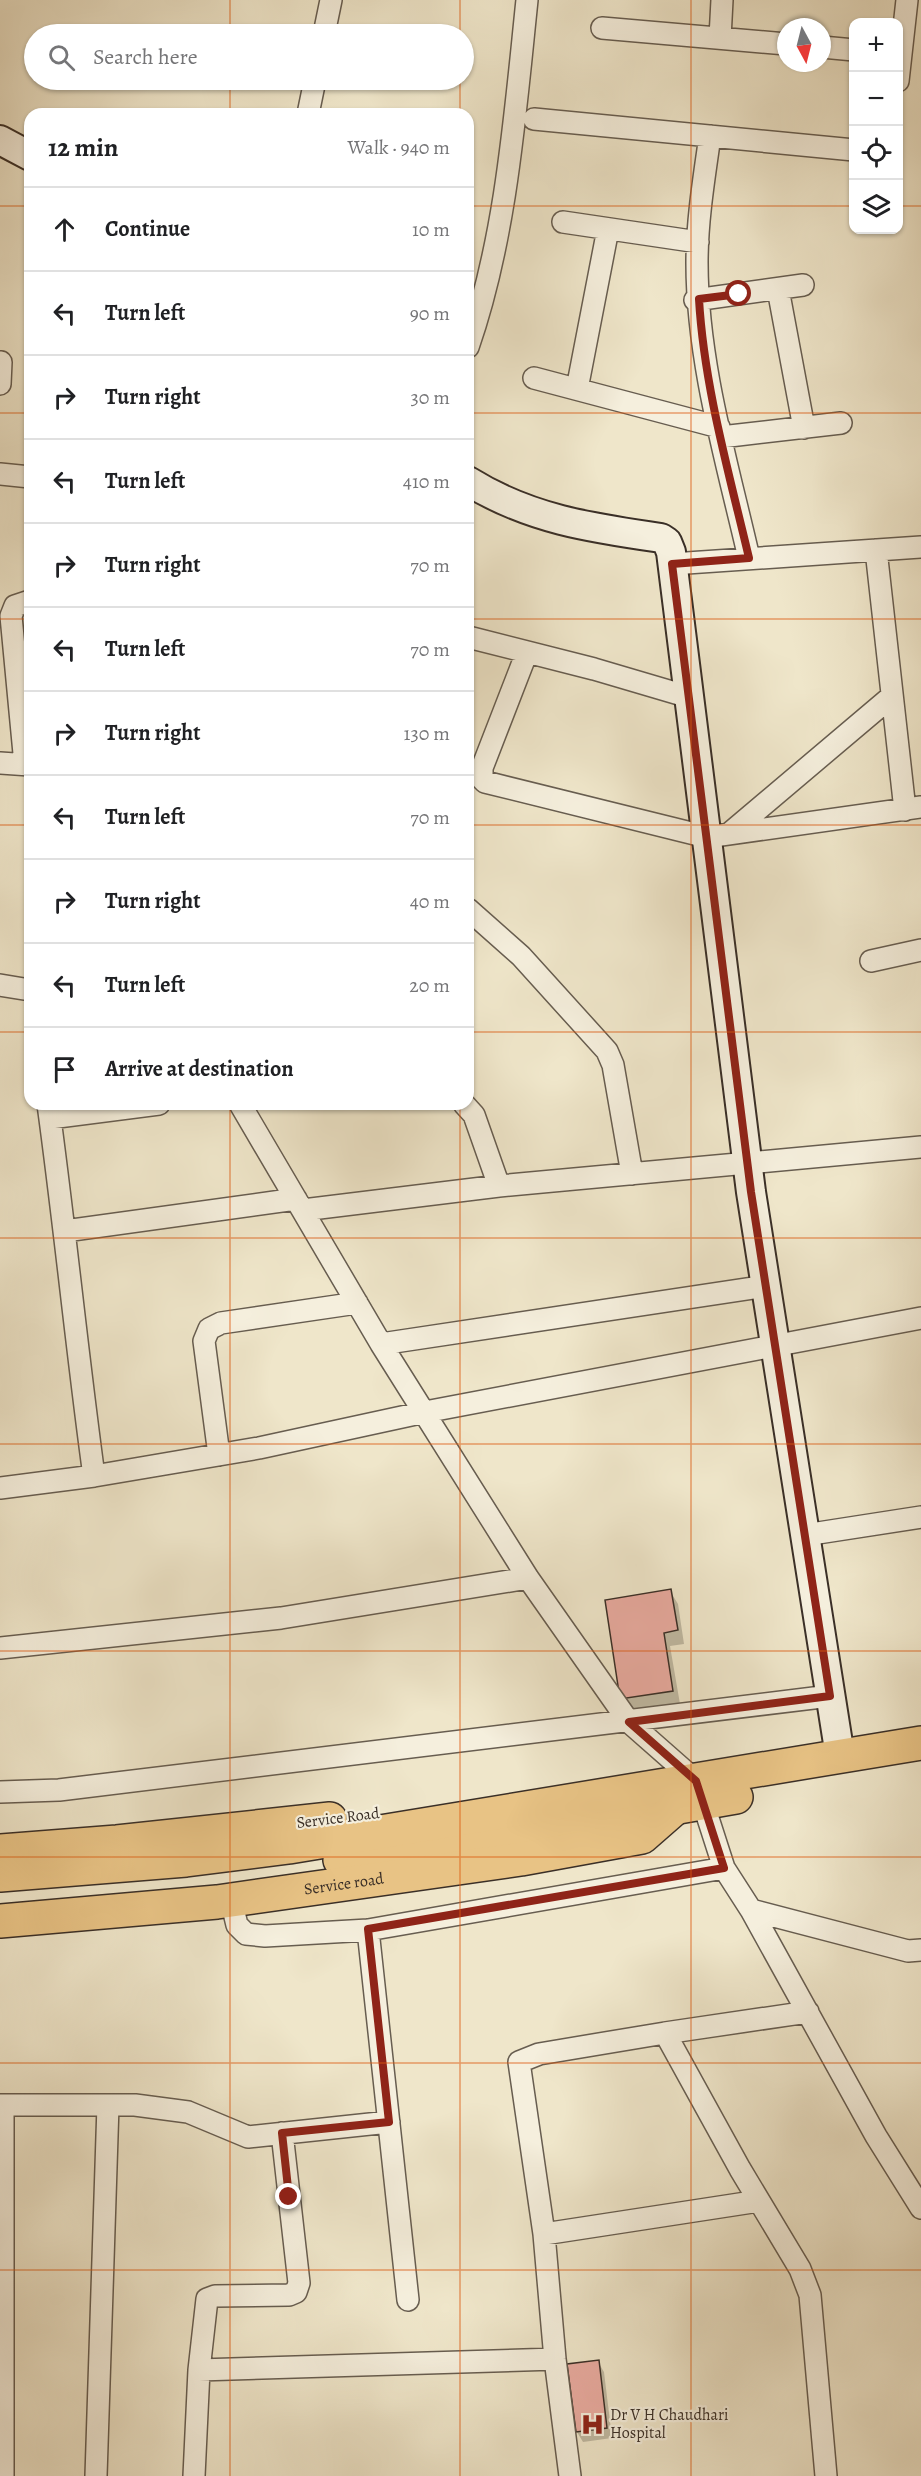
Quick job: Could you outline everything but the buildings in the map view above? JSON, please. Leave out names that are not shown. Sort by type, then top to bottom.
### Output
[{"type":"highway","points":[[0,1896],[113,1889],[478,1842],[840,1756],[921,1743]]},
{"type":"highway","points":[[0,1875],[186,1860],[921,1765]]},
{"type":"highway","name":"Service Road","points":[[0,1851],[117,1842],[385,1812],[507,1789],[631,1770],[686,1794]]},
{"type":"highway","name":"Service road","points":[[0,1921],[231,1900],[521,1858],[642,1837],[686,1794]]},
{"type":"main road","points":[[0,140],[24,153]]},
{"type":"main road","points":[[474,485],[495,498],[573,525],[661,538],[667,542],[672,564],[689,697],[718,835],[747,1161],[840,1756]]},
{"type":"street","points":[[326,24],[331,0]]},
{"type":"street","points":[[474,311],[511,160],[527,0]]},
{"type":"street","points":[[720,38],[722,0]]},
{"type":"street","points":[[903,34],[908,0]]},
{"type":"street","points":[[602,28],[777,43]]},
{"type":"street","points":[[831,48],[849,50]]},
{"type":"street","points":[[309,108],[313,90]]},
{"type":"street","points":[[534,119],[849,150]]},
{"type":"street","points":[[710,136],[698,242],[697,300],[720,432],[749,558]]},
{"type":"street","points":[[563,222],[698,242]]},
{"type":"street","points":[[577,389],[608,229]]},
{"type":"street","points":[[697,300],[803,285]]},
{"type":"street","points":[[778,289],[804,428]]},
{"type":"street","points":[[0,384],[1,362]]},
{"type":"street","points":[[534,378],[720,432],[804,428],[841,423]]},
{"type":"street","points":[[0,474],[24,476]]},
{"type":"street","points":[[672,564],[921,547]]},
{"type":"street","points":[[527,652],[482,768],[482,779],[485,782],[718,835],[913,809],[892,696],[876,550]]},
{"type":"street","points":[[24,603],[15,606],[11,616],[24,730]]},
{"type":"street","points":[[474,639],[689,697]]},
{"type":"street","points":[[718,835],[892,696]]},
{"type":"street","points":[[0,763],[24,765]]},
{"type":"street","points":[[474,914],[521,956],[608,1051],[613,1065],[632,1174]]},
{"type":"street","points":[[871,961],[921,950]]},
{"type":"street","points":[[0,985],[24,989]]},
{"type":"street","points":[[65,1110],[49,1111],[65,1231],[72,1320],[94,1476]]},
{"type":"street","points":[[244,1110],[381,1344],[528,1578],[629,1722],[686,1794],[724,1868],[751,1910],[876,2136],[920,2207]]},
{"type":"street","points":[[470,1110],[474,1114],[499,1186]]},
{"type":"street","points":[[65,1231],[299,1204],[632,1174],[747,1161],[921,1147]]},
{"type":"street","points":[[381,1344],[766,1286]]},
{"type":"street","points":[[219,1455],[204,1341],[209,1329],[221,1323],[357,1303]]},
{"type":"street","points":[[0,1488],[94,1476],[219,1455],[425,1412],[921,1318]]},
{"type":"street","points":[[805,1535],[921,1517]]},
{"type":"street","points":[[0,1648],[281,1618],[528,1578]]},
{"type":"street","points":[[0,1792],[59,1790],[830,1696]]},
{"type":"street","points":[[231,1900],[237,1924],[246,1934],[265,1936],[368,1929],[724,1868]]},
{"type":"street","points":[[751,1910],[917,1953]]},
{"type":"street","points":[[368,1929],[408,2300]]},
{"type":"street","points":[[570,2476],[555,2359],[544,2234],[519,2062],[539,2054],[808,2012]]},
{"type":"street","points":[[665,2033],[800,2269],[810,2295],[826,2476]]},
{"type":"street","points":[[3,2476],[2,2105],[135,2105],[188,2112],[248,2137],[389,2122]]},
{"type":"street","points":[[96,2476],[108,2105]]},
{"type":"street","points":[[194,2476],[199,2370],[207,2299],[215,2296],[289,2295],[296,2292],[299,2283],[282,2133]]},
{"type":"street","points":[[544,2234],[759,2200]]},
{"type":"street","points":[[199,2370],[555,2359]]},
{"type":"place","name":"Dr V H Chaudhari Hospital","points":[[592,2424]]},
{"type":"route","points":[[289,2197],[282,2133],[389,2122],[368,1929],[724,1868],[701,1803],[696,1781],[629,1722],[830,1696],[751,1192],[672,564],[749,558],[721,437],[701,328],[699,299],[739,294]]}]
